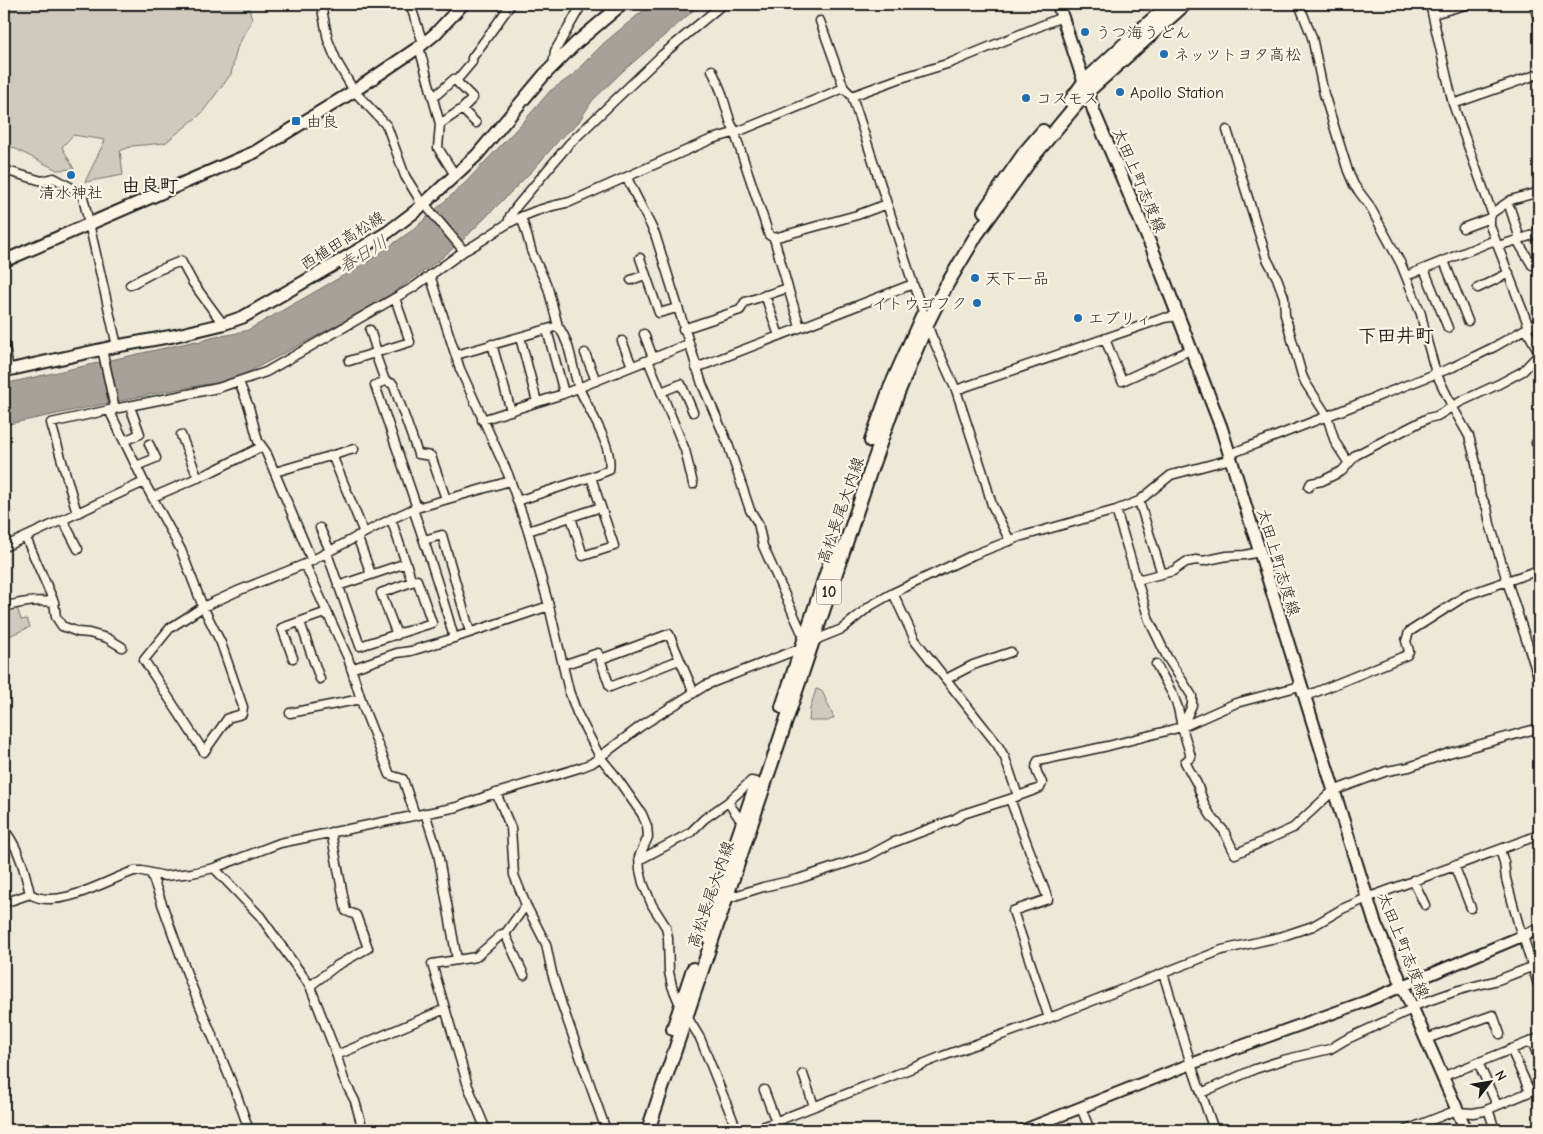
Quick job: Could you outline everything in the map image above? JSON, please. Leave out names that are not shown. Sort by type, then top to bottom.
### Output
[{"type":"main road","points":[[4,261],[255,152],[354,91],[421,45],[454,15],[463,4]]},
{"type":"main road","name":"西植田高松線","points":[[6,371],[223,324],[242,317],[335,264],[426,209],[455,176],[477,155],[553,66],[576,42],[622,4]]},
{"type":"main road","name":"太田上町志度線","points":[[1058,4],[1094,112],[1152,248],[1221,426],[1375,924],[1466,1130]]},
{"type":"main road","name":"高松長尾大内線","points":[[1086,87],[1130,38],[1170,4]]},
{"type":"main road","name":"高松長尾大内線","points":[[721,901],[756,782],[872,453],[898,393],[925,318],[970,230],[1025,152],[1072,98],[1185,4]]},
{"type":"main road","name":"高松長尾大内線","points":[[648,1130],[683,1010],[806,642]]},
{"type":"main road","name":"高松長尾大内線","points":[[638,1130],[674,1027],[683,1010]]},
{"type":"street","points":[[321,4],[333,54],[354,91],[387,126],[405,176],[426,209],[462,249]]},
{"type":"street","points":[[410,4],[440,124],[438,148],[455,176]]},
{"type":"street","points":[[553,66],[555,51],[582,4]]},
{"type":"street","points":[[508,223],[510,216],[517,206],[569,144],[662,55],[723,4]]},
{"type":"street","points":[[1299,4],[1312,37],[1324,94],[1348,171],[1354,185],[1361,193],[1391,242],[1421,314],[1426,341],[1436,373],[1452,408],[1469,436],[1476,463],[1480,494],[1487,508],[1507,581],[1539,679]]},
{"type":"street","points":[[1309,487],[1311,483],[1322,481],[1342,471],[1356,455],[1428,418],[1437,416],[1460,402],[1523,371],[1539,353],[1490,226],[1491,216],[1452,104],[1430,4]]},
{"type":"street","points":[[1433,14],[1469,4]]},
{"type":"street","points":[[1534,4],[1539,24]]},
{"type":"street","points":[[456,81],[472,62],[472,58],[509,7]]},
{"type":"street","points":[[852,96],[950,63],[1062,17]]},
{"type":"street","points":[[820,21],[844,88],[852,96],[925,318],[956,390],[984,473],[992,505],[1010,541]]},
{"type":"street","points":[[712,70],[731,124],[736,132],[736,137],[769,234],[774,238],[800,328]]},
{"type":"street","points":[[1452,104],[1539,74]]},
{"type":"street","points":[[433,98],[454,79],[473,98],[462,109],[440,124]]},
{"type":"street","points":[[77,513],[51,422],[218,388],[239,382],[282,364],[395,298],[430,275],[462,249],[479,244],[508,223],[546,207],[570,202],[712,139],[736,132],[844,88]]},
{"type":"street","points":[[462,109],[476,123]]},
{"type":"street","points":[[1227,130],[1267,259],[1278,278],[1284,297],[1285,315],[1302,375],[1327,416],[1335,442],[1348,462]]},
{"type":"street","points":[[4,170],[42,181],[54,178],[84,197],[117,346]]},
{"type":"street","points":[[627,178],[654,234],[696,368],[728,444],[750,510],[758,522],[763,546],[777,580],[796,616],[806,642]]},
{"type":"street","points":[[1462,228],[1491,216],[1511,200],[1539,192]]},
{"type":"street","points":[[774,238],[857,215],[887,204]]},
{"type":"street","points":[[1510,208],[1519,239],[1532,265]]},
{"type":"street","points":[[517,501],[609,470],[611,461],[598,425],[579,387],[566,337],[558,326],[548,288],[532,253],[521,218]]},
{"type":"street","points":[[1406,276],[1497,243],[1538,234]]},
{"type":"street","points":[[640,258],[659,313],[677,308]]},
{"type":"street","points":[[130,285],[156,271],[181,261],[193,283],[223,324]]},
{"type":"street","points":[[1444,261],[1468,321]]},
{"type":"street","points":[[1424,269],[1448,328]]},
{"type":"street","points":[[1478,288],[1509,273]]},
{"type":"street","points":[[631,280],[645,274]]},
{"type":"street","points":[[430,275],[460,369],[510,481],[528,531],[549,606],[569,691],[577,713],[600,757],[642,814],[648,826],[648,837],[639,857],[643,884],[652,905],[666,927],[669,972],[683,1010],[700,1038],[737,1130]]},
{"type":"street","points":[[696,368],[913,284]]},
{"type":"street","points":[[684,329],[740,310],[745,302],[788,288]]},
{"type":"street","points":[[765,296],[779,336]]},
{"type":"street","points":[[349,361],[410,342],[395,298]]},
{"type":"street","points":[[956,390],[1164,318],[1179,316]]},
{"type":"street","points":[[4,832],[6,832],[18,850],[26,873],[30,894],[38,899],[60,898],[75,895],[134,871],[165,876],[192,873],[214,868],[264,848],[331,832],[457,807],[496,793],[592,764],[641,726],[706,685],[842,628],[870,606],[893,593],[973,555],[1010,541],[1116,510],[1139,501],[1171,475],[1230,456],[1436,373],[1494,348],[1539,321]]},
{"type":"street","points":[[456,355],[558,326]]},
{"type":"street","points":[[370,330],[385,381]]},
{"type":"street","points":[[547,330],[564,393]]},
{"type":"street","points":[[644,334],[661,392],[685,450],[693,484]]},
{"type":"street","points":[[520,337],[537,402]]},
{"type":"street","points":[[1106,339],[1122,381],[1192,349]]},
{"type":"street","points":[[622,341],[632,366]]},
{"type":"street","points":[[4,342],[6,371]]},
{"type":"street","points":[[492,344],[511,411]]},
{"type":"street","points":[[482,420],[564,393],[688,344]]},
{"type":"street","points":[[102,349],[112,409],[124,441],[181,550],[203,607],[221,643],[243,707],[242,714],[228,718],[204,752],[144,660],[170,628],[203,607],[308,563],[415,508],[510,481]]},
{"type":"street","points":[[585,353],[596,381]]},
{"type":"street","points":[[446,499],[431,456],[418,454],[393,384],[385,381],[375,385],[415,508],[454,638]]},
{"type":"street","points":[[239,382],[261,447],[266,452],[275,472],[390,775],[403,779],[415,815]]},
{"type":"street","points":[[661,392],[681,384],[693,412]]},
{"type":"street","points":[[124,441],[140,434],[132,412]]},
{"type":"street","points":[[181,435],[198,478]]},
{"type":"street","points":[[149,444],[159,467]]},
{"type":"street","points":[[153,497],[198,478],[261,447]]},
{"type":"street","points":[[275,472],[354,449]]},
{"type":"street","points":[[332,455],[361,535],[371,574]]},
{"type":"street","points":[[136,466],[156,458]]},
{"type":"street","points":[[571,517],[583,556],[614,546],[591,477]]},
{"type":"street","points":[[4,548],[144,482]]},
{"type":"street","points":[[1139,501],[1162,574]]},
{"type":"street","points":[[528,531],[601,507]]},
{"type":"street","points":[[1116,510],[1149,620],[1175,671],[1189,688],[1192,696],[1192,705],[1183,724]]},
{"type":"street","points":[[391,519],[412,582]]},
{"type":"street","points":[[62,520],[78,549]]},
{"type":"street","points":[[320,528],[338,586],[360,646],[397,635],[432,623],[417,580],[381,592],[397,635]]},
{"type":"street","points":[[424,540],[442,535],[470,632]]},
{"type":"street","points":[[26,538],[54,602],[56,617],[62,626],[78,632],[107,638],[122,647]]},
{"type":"street","points":[[1135,576],[1141,579],[1162,574],[1173,571],[1186,562],[1196,560],[1203,561],[1259,552]]},
{"type":"street","points":[[338,586],[406,563]]},
{"type":"street","points":[[721,901],[763,887],[798,880],[868,856],[892,842],[1042,786],[1036,770],[1038,761],[1108,746],[1183,724],[1236,703],[1302,691],[1407,655],[1409,651],[1406,637],[1409,632],[1467,595],[1539,570]]},
{"type":"street","points":[[893,593],[915,640],[998,744],[1005,758],[1014,798],[1048,899],[1013,911],[1048,1018]]},
{"type":"street","points":[[4,607],[42,600],[54,602]]},
{"type":"street","points":[[351,669],[397,653],[454,638],[549,606]]},
{"type":"street","points":[[293,658],[282,628],[327,612]]},
{"type":"street","points":[[300,622],[320,679]]},
{"type":"street","points":[[601,659],[669,634],[694,693]]},
{"type":"street","points":[[946,679],[973,665],[1011,652]]},
{"type":"street","points":[[563,664],[598,653],[610,687],[680,660]]},
{"type":"street","points":[[1156,664],[1173,695],[1183,724],[1191,757],[1185,762],[1197,784],[1205,806],[1224,831],[1235,854],[1293,828],[1333,792],[1387,771],[1409,767],[1450,753],[1539,728]]},
{"type":"street","points":[[290,713],[361,699]]},
{"type":"street","points":[[639,857],[643,858],[690,833],[704,819],[728,802],[751,781],[756,782]]},
{"type":"street","points":[[496,793],[511,828],[514,875],[526,905],[546,944],[552,973],[562,1005],[606,1130]]},
{"type":"street","points":[[728,802],[743,821]]},
{"type":"street","points":[[425,813],[438,853],[456,960]]},
{"type":"street","points":[[310,986],[336,966],[368,948],[356,915],[346,911],[331,832]]},
{"type":"street","points":[[754,1130],[1222,950],[1280,937],[1313,926],[1342,909],[1367,898],[1539,835]]},
{"type":"street","points":[[1500,850],[1506,879],[1523,936],[1536,965],[1539,988]]},
{"type":"street","points":[[1454,865],[1471,908]]},
{"type":"street","points":[[214,868],[260,916],[310,986],[337,1055],[344,1080],[355,1101],[364,1130]]},
{"type":"street","points":[[151,873],[190,982],[236,1093],[249,1130]]},
{"type":"street","points":[[1413,880],[1425,905]]},
{"type":"street","points":[[4,903],[30,894]]},
{"type":"street","points":[[486,1130],[468,1086],[432,964],[476,957],[502,934],[505,934],[526,905]]},
{"type":"street","points":[[1024,1130],[1191,1064],[1345,1010],[1539,929]]},
{"type":"street","points":[[505,934],[524,975]]},
{"type":"street","points":[[1200,1093],[1255,1069],[1330,1049],[1411,1008],[1459,990],[1498,980],[1536,965]]},
{"type":"street","points":[[1163,973],[1200,1093],[1214,1130]]},
{"type":"street","points":[[337,1055],[445,1009]]},
{"type":"street","points":[[1426,1039],[1493,1015],[1500,1034]]},
{"type":"street","points":[[1442,1077],[1535,1040],[1539,1059]]},
{"type":"street","points":[[1511,1049],[1530,1092]]},
{"type":"street","points":[[1478,1062],[1497,1105]]},
{"type":"street","points":[[803,1074],[814,1106]]},
{"type":"street","points":[[1406,1130],[1458,1111],[1474,1113],[1488,1109],[1539,1088]]},
{"type":"street","points":[[764,1090],[776,1122]]},
{"type":"street","points":[[1081,1108],[1090,1130]]},
{"type":"street","points":[[1488,1109],[1495,1130]]},
{"type":"shaded area","points":[[4,4],[248,4],[252,20],[237,48],[231,74],[201,114],[165,143],[132,146],[120,151],[123,175],[85,182],[105,140],[73,135],[62,147],[74,169],[57,170],[4,143]]},
{"type":"shaded area","points":[[651,4],[701,4],[623,71],[592,101],[578,123],[560,139],[531,172],[464,239],[438,261],[390,295],[239,377],[218,384],[162,392],[4,425],[4,384],[196,341],[198,343],[210,338],[248,330],[369,261],[414,229],[465,183],[550,91],[570,77],[604,43]]},
{"type":"shaded area","points":[[17,607],[21,620],[27,619],[30,627],[4,638],[4,608]]},
{"type":"shaded area","points":[[816,689],[822,691],[834,718],[828,721],[809,721],[810,709]]},
{"type":"place","name":"うつ海うどん","points":[[1085,32]]},
{"type":"place","name":"ネッツトヨタ高松","points":[[1164,54]]},
{"type":"place","name":"Apollo Station","points":[[1120,92]]},
{"type":"place","name":"コスモス","points":[[1026,98]]},
{"type":"place","name":"由良","points":[[296,121]]},
{"type":"place","name":"清水神社","points":[[71,175]]},
{"type":"place","name":"天下一品","points":[[975,278]]},
{"type":"place","name":"イトウゴフク","points":[[977,303]]},
{"type":"place","name":"エブリィ","points":[[1078,318]]},
{"type":"district","name":"由良町","points":[[150,185]]},
{"type":"district","name":"下田井町","points":[[1396,335]]},
{"type":"water label","name":"春日川","points":[[363,254]]}]
